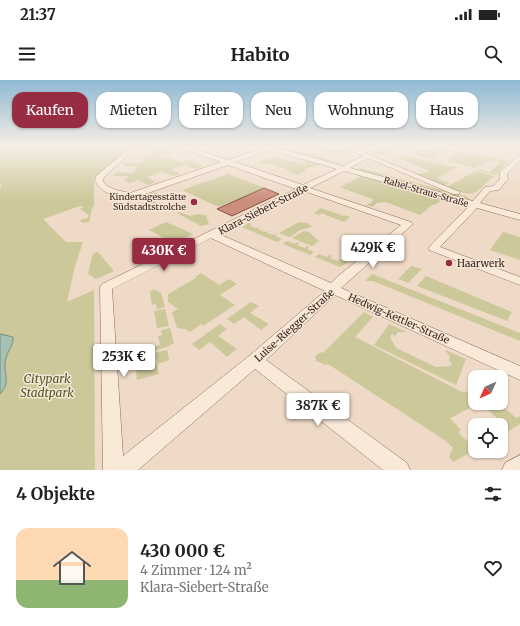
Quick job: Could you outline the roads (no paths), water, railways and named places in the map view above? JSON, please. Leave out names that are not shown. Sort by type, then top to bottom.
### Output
[{"type":"street","points":[[114,164],[99,178],[99,183],[123,196],[129,196],[222,164]]},
{"type":"street","name":"Luise-Riegger-Straße","points":[[122,470],[255,360],[327,297],[341,280],[408,224],[235,164]]},
{"type":"street","name":"Rahel-Straus-Straße","points":[[342,164],[448,190]]},
{"type":"street","name":"Rahel-Straus-Straße","points":[[343,164],[476,202]]},
{"type":"street","name":"Klara-Siebert-Straße","points":[[112,470],[106,287],[352,164]]},
{"type":"street","points":[[387,164],[476,202],[520,217]]},
{"type":"street","points":[[515,164],[503,174],[504,180],[496,188],[488,189],[433,248],[520,281]]},
{"type":"street","points":[[476,202],[520,212]]},
{"type":"street","name":"Hedwig-Kettler-Straße","points":[[212,235],[520,373]]},
{"type":"street","points":[[255,360],[400,470]]},
{"type":"street","points":[[512,470],[520,465]]},
{"type":"place","name":"Kindertagesstätte Südstadtstrolche","points":[[194,202]]},
{"type":"place","name":"Haarwerk","points":[[449,263]]},
{"type":"park label","name":"Citypark Stadtpark","points":[[47,386]]}]
